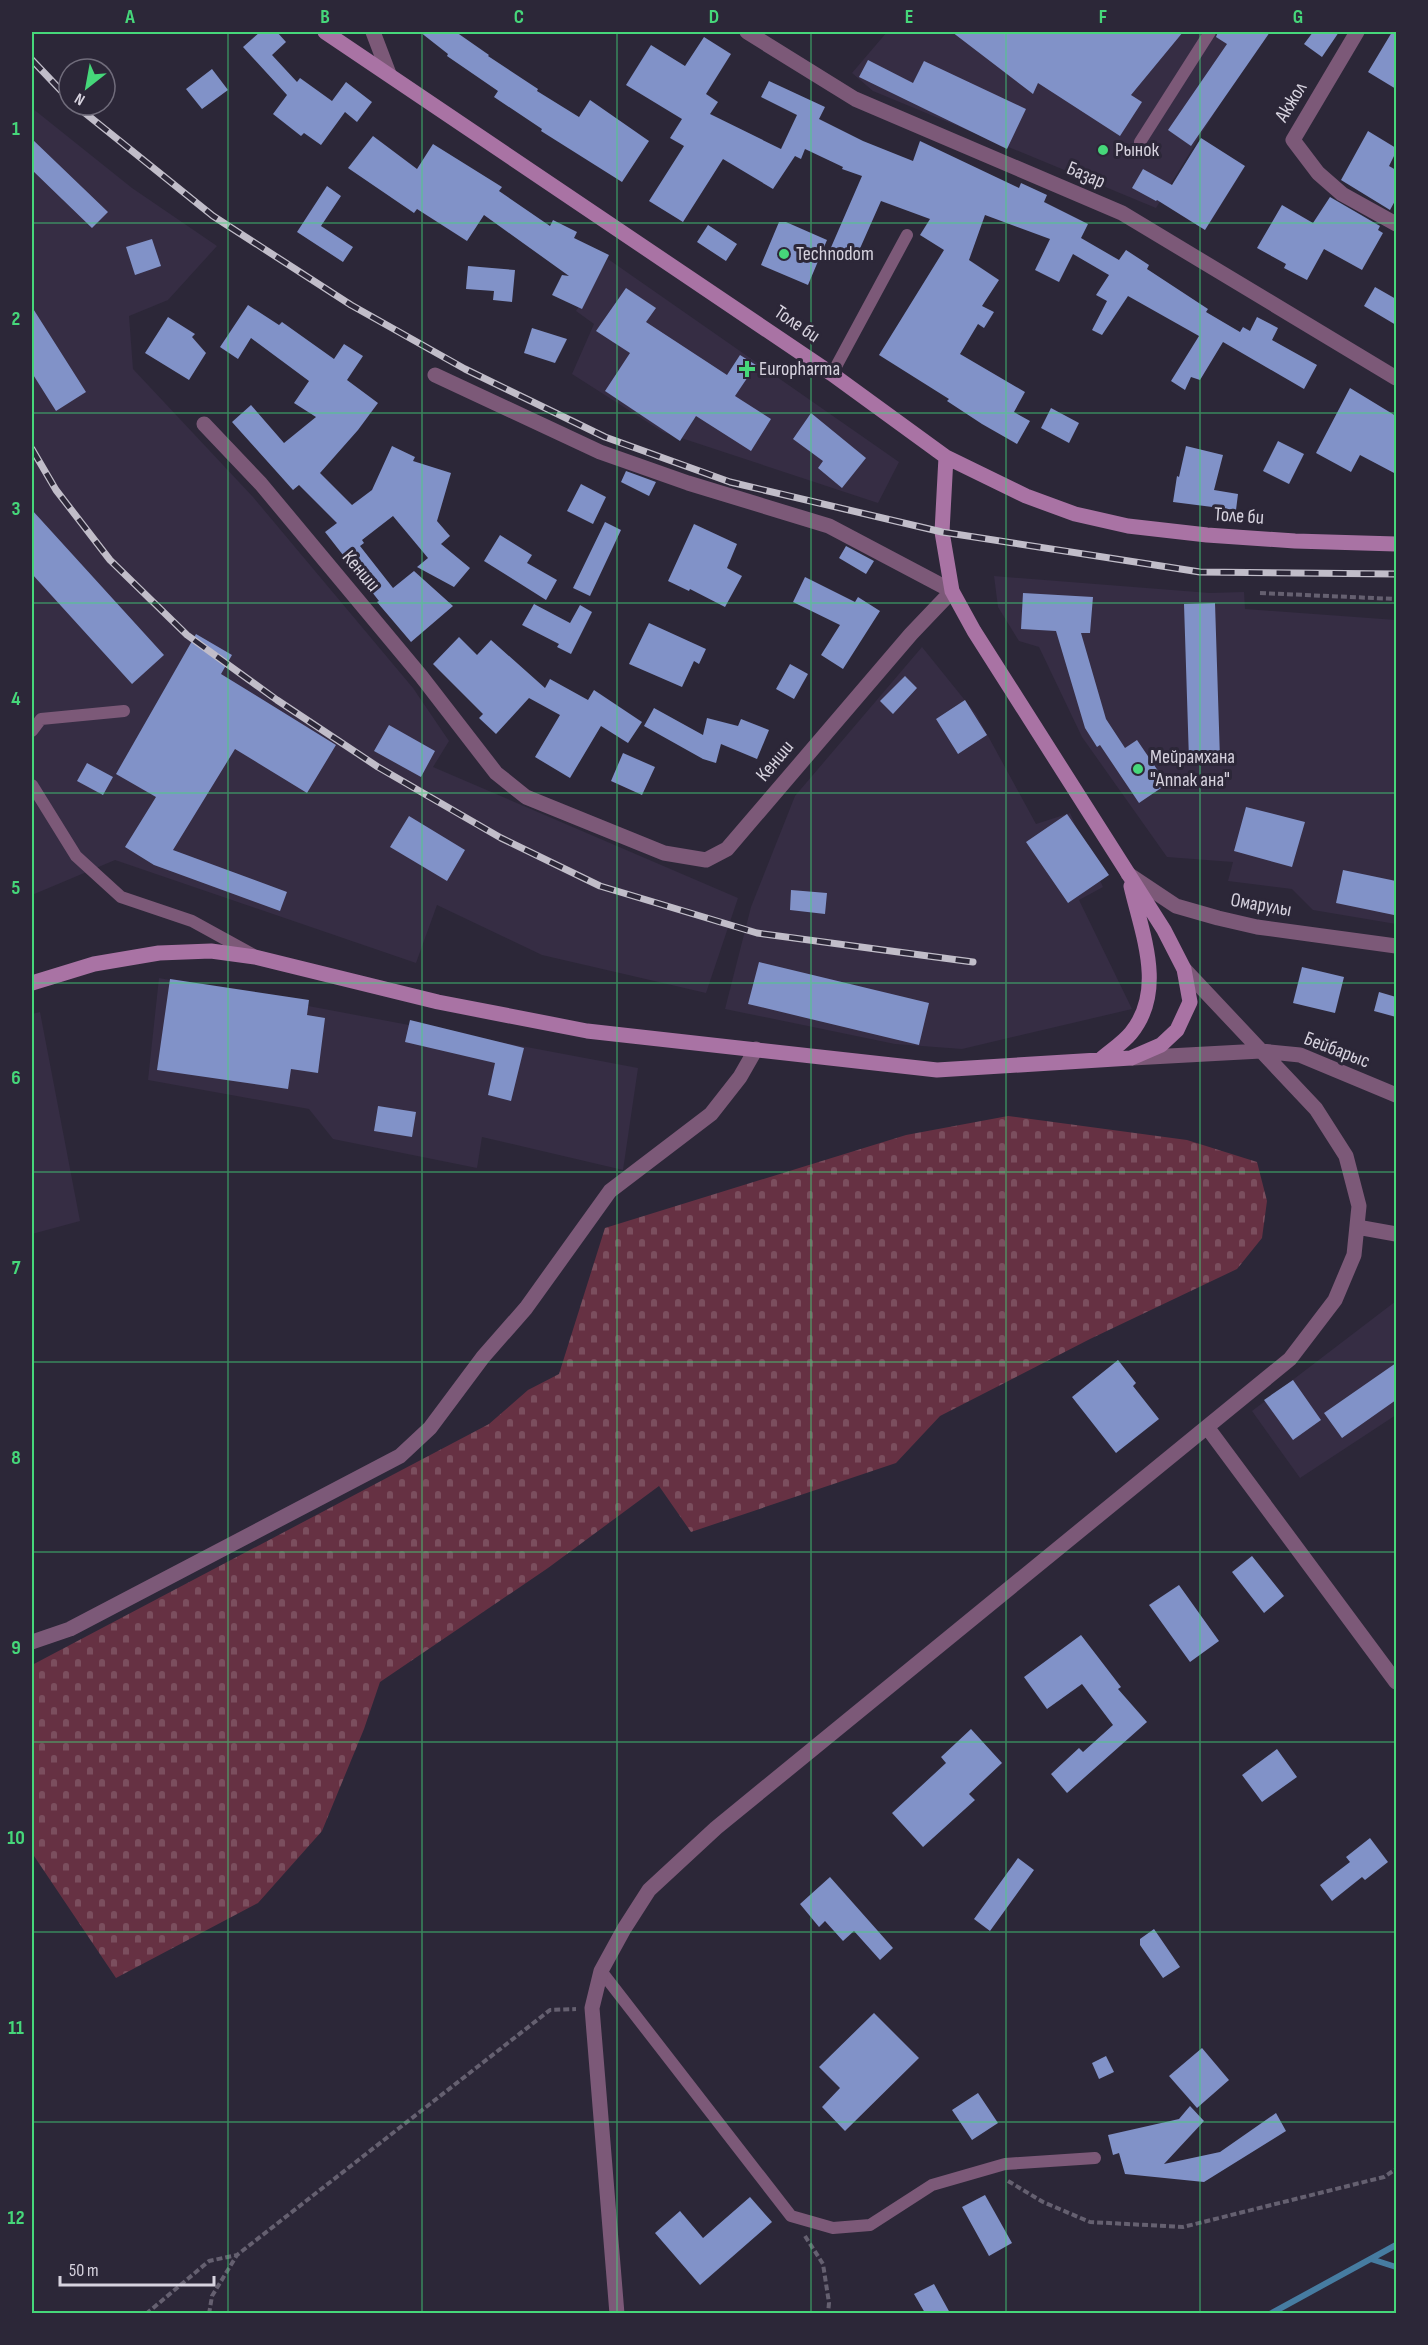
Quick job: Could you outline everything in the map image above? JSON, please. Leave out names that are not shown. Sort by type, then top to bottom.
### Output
[{"type":"main road","name":"Толе би","points":[[327,32],[832,374],[946,457],[1026,496],[1075,514],[1128,525],[1207,535],[1295,541],[1396,544]]},
{"type":"main road","points":[[32,983],[94,964],[159,953],[211,951],[255,957],[438,1002],[587,1031],[937,1070],[1131,1058],[1161,1045],[1177,1030],[1190,1002],[1184,969],[1164,930],[974,632],[952,591],[942,532],[946,457]]},
{"type":"main road","points":[[1100,1060],[1131,1033],[1148,1006],[1151,972],[1128,874]]},
{"type":"street","points":[[373,32],[389,74]]},
{"type":"street","name":"Базар","points":[[747,32],[855,99],[1122,213],[1396,378]]},
{"type":"street","name":"Акжол","points":[[1358,32],[1293,140],[1318,174],[1342,194],[1396,224]]},
{"type":"street","points":[[435,375],[600,452],[688,483],[829,526],[952,591]]},
{"type":"street","name":"Кенши","points":[[204,424],[261,484],[421,676],[496,773],[526,797],[664,853],[706,860],[727,849],[911,634],[952,591]]},
{"type":"street","name":"Омарулы","points":[[1128,874],[1176,906],[1218,918],[1257,927],[1396,946]]},
{"type":"street","points":[[617,2313],[592,2008],[600,1971],[650,1890],[716,1828],[1290,1359],[1335,1300],[1354,1255],[1359,1206],[1346,1156],[1316,1109],[1184,969]]},
{"type":"street","points":[[32,1642],[70,1629],[400,1456],[430,1428],[483,1357],[526,1308],[610,1191],[711,1114],[740,1077],[756,1049]]},
{"type":"street","name":"Бейбарыс","points":[[1131,1058],[1261,1051],[1300,1055],[1396,1095]]},
{"type":"street","points":[[1357,1227],[1396,1234]]},
{"type":"street","points":[[1207,1427],[1396,1682]]},
{"type":"lane","points":[[1140,142],[1210,32]]},
{"type":"lane","points":[[832,374],[907,235]]},
{"type":"lane","points":[[32,731],[41,719],[124,711]]},
{"type":"lane","points":[[32,785],[76,856],[121,897],[192,921],[255,957]]},
{"type":"lane","points":[[600,1971],[791,2216],[832,2228],[870,2225],[932,2185],[1005,2164],[1095,2158]]},
{"type":"path","points":[[1260,593],[1396,599]]},
{"type":"path","points":[[209,2313],[213,2296],[237,2255],[550,2010],[592,2008]]},
{"type":"path","points":[[988,2169],[1043,2202],[1090,2222],[1183,2227],[1384,2176],[1396,2169]]},
{"type":"path","points":[[791,2216],[824,2264],[829,2303],[828,2313]]},
{"type":"path","points":[[146,2313],[209,2261],[237,2255]]},
{"type":"shaded area","name":"Рынок","points":[[887,32],[1264,32],[1156,208],[873,91],[852,73]]},
{"type":"shaded area","points":[[32,108],[132,188],[217,246],[168,300],[129,316],[133,369],[253,497],[413,688],[449,741],[433,767],[738,898],[706,993],[542,955],[437,905],[416,963],[115,860],[32,895]]},
{"type":"shaded area","points":[[608,259],[899,462],[878,503],[663,432],[572,374],[594,324],[576,311]]},
{"type":"shaded area","points":[[994,576],[1210,593],[1244,592],[1245,609],[1396,620],[1396,924],[1313,910],[1292,889],[1228,881],[1233,862],[1167,857],[1082,737],[1039,647],[1019,641],[998,607]]},
{"type":"shaded area","points":[[922,647],[976,714],[1036,824],[1070,813],[1103,887],[1079,900],[1132,1009],[962,1049],[895,1044],[725,1009],[751,907],[795,796]]},
{"type":"shaded area","points":[[159,978],[638,1068],[623,1170],[482,1137],[477,1168],[333,1139],[309,1109],[148,1080]]},
{"type":"shaded area","points":[[40,1012],[80,1221],[32,1234],[32,1014]]},
{"type":"shaded area","points":[[1396,1301],[1396,1415],[1300,1478],[1252,1411]]},
{"type":"green space","points":[[1008,1116],[1187,1140],[1257,1162],[1267,1201],[1262,1238],[1237,1269],[1090,1339],[940,1416],[896,1463],[691,1532],[659,1486],[548,1568],[380,1682],[364,1729],[322,1831],[258,1903],[116,1978],[32,1853],[32,1665],[489,1424],[528,1390],[559,1374],[605,1228],[906,1135]]},
{"type":"building","points":[[260,32],[277,32],[286,42],[272,55],[297,82],[300,78],[332,101],[346,82],[372,102],[357,122],[345,112],[321,145],[304,133],[301,136],[273,114],[287,95],[243,47]]},
{"type":"building","points":[[420,32],[456,32],[538,89],[537,91],[579,117],[590,100],[649,141],[622,182],[541,131],[542,129],[494,97],[498,91],[447,56],[448,54]]},
{"type":"building","points":[[952,32],[1183,32],[1131,95],[1142,102],[1120,136],[1038,83],[1033,94]]},
{"type":"building","points":[[1218,32],[1270,32],[1191,146],[1168,130],[1227,44],[1216,37]]},
{"type":"building","points":[[1313,32],[1339,32],[1322,57],[1304,44]]},
{"type":"building","points":[[1392,32],[1396,32],[1396,89],[1368,72]]},
{"type":"building","points":[[704,37],[731,54],[706,94],[718,102],[710,114],[781,149],[797,115],[761,97],[769,81],[825,107],[819,119],[863,141],[913,161],[920,141],[1019,188],[1021,183],[1047,195],[1044,202],[1088,224],[1081,238],[1119,260],[1126,250],[1149,265],[1147,269],[1208,309],[1206,312],[1240,332],[1243,327],[1250,331],[1257,317],[1278,328],[1272,340],[1317,365],[1304,389],[1223,342],[1200,380],[1191,377],[1185,390],[1171,381],[1199,336],[1128,296],[1102,335],[1092,330],[1107,301],[1096,295],[1109,275],[1073,254],[1059,282],[1035,270],[1050,239],[985,215],[969,260],[999,280],[982,306],[994,312],[984,328],[978,324],[960,354],[1025,392],[1014,412],[1030,421],[1017,444],[982,424],[947,401],[949,399],[879,355],[944,250],[920,235],[930,219],[881,201],[854,262],[829,252],[862,176],[842,169],[843,167],[805,149],[801,159],[795,156],[773,189],[723,159],[683,222],[649,201],[684,146],[670,138],[682,119],[626,85],[651,45],[685,66]]},
{"type":"building","points":[[868,60],[913,83],[924,61],[1026,109],[1007,149],[859,77]]},
{"type":"building","points":[[212,69],[228,90],[202,109],[186,89]]},
{"type":"building","points":[[1368,131],[1396,148],[1389,166],[1396,170],[1396,199],[1390,210],[1341,180]]},
{"type":"building","points":[[373,136],[417,169],[433,144],[502,187],[499,191],[550,226],[553,220],[577,232],[574,238],[609,255],[582,309],[552,295],[562,275],[569,276],[484,215],[467,241],[417,209],[414,213],[348,168]]},
{"type":"building","points":[[1201,138],[1245,166],[1205,230],[1157,200],[1132,188],[1143,169],[1172,185]]},
{"type":"building","points":[[32,139],[108,212],[92,228],[32,170]]},
{"type":"building","points":[[327,186],[341,196],[321,226],[353,247],[343,262],[297,232]]},
{"type":"building","points":[[1330,197],[1380,226],[1378,230],[1383,233],[1362,270],[1324,249],[1307,280],[1284,268],[1286,264],[1257,248],[1282,205],[1313,223]]},
{"type":"building","points":[[779,222],[786,222],[827,240],[808,285],[761,265]]},
{"type":"building","points":[[708,225],[737,244],[726,261],[697,242]]},
{"type":"building","points":[[152,239],[161,266],[135,275],[126,247]]},
{"type":"building","points":[[468,266],[515,270],[512,302],[493,300],[494,291],[466,289]]},
{"type":"building","points":[[1375,287],[1396,299],[1396,325],[1364,306]]},
{"type":"building","points":[[626,288],[656,308],[646,322],[727,375],[740,355],[756,365],[735,396],[771,419],[751,451],[696,416],[680,441],[605,391],[630,353],[596,331]]},
{"type":"building","points":[[248,305],[279,325],[282,322],[334,359],[344,344],[363,356],[347,380],[378,403],[358,430],[320,473],[352,505],[372,490],[392,446],[415,457],[413,461],[451,473],[437,521],[450,536],[441,544],[470,568],[454,587],[417,567],[428,558],[393,516],[362,540],[364,543],[360,546],[393,588],[414,571],[453,606],[411,642],[377,602],[379,601],[325,532],[337,523],[299,485],[293,490],[232,422],[251,405],[284,443],[316,417],[294,403],[309,381],[251,338],[238,359],[220,347]]},
{"type":"building","points":[[32,307],[86,392],[56,411],[32,373]]},
{"type":"building","points":[[168,317],[195,334],[192,337],[206,353],[189,380],[145,353]]},
{"type":"building","points":[[532,328],[567,339],[555,363],[524,353]]},
{"type":"building","points":[[1350,388],[1396,416],[1396,474],[1360,455],[1351,472],[1316,453]]},
{"type":"building","points":[[1051,408],[1079,423],[1069,443],[1041,428]]},
{"type":"building","points":[[811,413],[866,458],[842,488],[818,468],[823,461],[793,439]]},
{"type":"building","points":[[1278,441],[1304,454],[1289,484],[1263,471]]},
{"type":"building","points":[[1186,446],[1223,455],[1214,490],[1238,494],[1236,510],[1173,502],[1177,476],[1179,477]]},
{"type":"building","points":[[626,471],[656,482],[649,496],[621,482]]},
{"type":"building","points":[[581,484],[606,497],[593,524],[567,511]]},
{"type":"building","points":[[32,510],[164,655],[132,684],[32,574]]},
{"type":"building","points":[[605,522],[621,530],[590,596],[573,588]]},
{"type":"building","points":[[694,524],[737,544],[727,568],[742,576],[725,607],[690,589],[689,591],[668,581]]},
{"type":"building","points":[[500,535],[532,555],[527,563],[557,580],[546,600],[484,561]]},
{"type":"building","points":[[846,546],[874,561],[866,574],[839,558]]},
{"type":"building","points":[[805,577],[855,602],[858,597],[880,611],[843,669],[821,655],[840,625],[793,602]]},
{"type":"building","points":[[1023,593],[1093,597],[1090,633],[1081,633],[1106,719],[1125,748],[1137,740],[1167,784],[1139,803],[1100,745],[1097,747],[1085,728],[1056,631],[1021,629]]},
{"type":"building","points":[[1215,603],[1220,759],[1189,760],[1184,604]]},
{"type":"building","points":[[534,604],[570,623],[580,605],[592,612],[571,654],[557,647],[559,644],[522,625]]},
{"type":"building","points":[[649,623],[706,649],[699,664],[694,661],[682,687],[629,664]]},
{"type":"building","points":[[196,634],[232,655],[221,674],[336,745],[307,793],[235,749],[173,850],[287,892],[280,911],[154,865],[125,847],[156,797],[116,774]]},
{"type":"building","points":[[459,637],[477,655],[491,640],[545,688],[550,679],[588,700],[594,690],[642,722],[628,743],[601,726],[570,778],[535,757],[560,715],[529,698],[496,734],[479,718],[483,714],[433,664]]},
{"type":"building","points":[[790,664],[808,674],[794,699],[776,689]]},
{"type":"building","points":[[905,676],[917,688],[893,714],[880,701]]},
{"type":"building","points":[[965,700],[987,735],[958,754],[936,719]]},
{"type":"building","points":[[654,708],[703,735],[707,718],[738,726],[741,719],[769,730],[757,759],[721,744],[716,763],[703,759],[644,726]]},
{"type":"building","points":[[389,725],[435,751],[421,777],[374,751]]},
{"type":"building","points":[[623,753],[655,767],[642,795],[611,781]]},
{"type":"building","points":[[87,763],[113,777],[103,795],[77,781]]},
{"type":"building","points":[[1246,807],[1305,822],[1292,867],[1234,851]]},
{"type":"building","points":[[1067,814],[1109,875],[1068,903],[1026,842]]},
{"type":"building","points":[[409,816],[465,850],[447,881],[390,847]]},
{"type":"building","points":[[1343,870],[1396,881],[1394,915],[1336,903]]},
{"type":"building","points":[[791,890],[827,893],[825,914],[790,910]]},
{"type":"building","points":[[759,962],[929,1003],[919,1045],[748,1004]]},
{"type":"building","points":[[1302,967],[1344,977],[1335,1013],[1293,1003]]},
{"type":"building","points":[[170,979],[309,1000],[307,1015],[325,1018],[318,1073],[291,1069],[288,1089],[157,1070]]},
{"type":"building","points":[[1379,992],[1396,997],[1396,1017],[1374,1011]]},
{"type":"building","points":[[410,1020],[524,1048],[511,1101],[488,1095],[495,1063],[405,1042]]},
{"type":"building","points":[[378,1106],[416,1112],[412,1137],[374,1131]]},
{"type":"building","points":[[1118,1360],[1136,1383],[1133,1386],[1159,1419],[1116,1453],[1072,1397]]},
{"type":"building","points":[[1396,1363],[1396,1400],[1342,1438],[1324,1413]]},
{"type":"building","points":[[1293,1380],[1321,1420],[1293,1440],[1264,1400]]},
{"type":"building","points":[[1252,1556],[1284,1596],[1264,1613],[1232,1572]]},
{"type":"building","points":[[1179,1585],[1219,1641],[1190,1662],[1149,1605]]},
{"type":"building","points":[[1081,1635],[1121,1687],[1118,1689],[1147,1722],[1067,1793],[1051,1774],[1079,1748],[1083,1752],[1113,1725],[1082,1684],[1047,1709],[1024,1677]]},
{"type":"building","points":[[971,1729],[1002,1763],[969,1794],[975,1800],[923,1847],[892,1813],[946,1763],[941,1757]]},
{"type":"building","points":[[1277,1749],[1297,1777],[1262,1802],[1242,1775]]},
{"type":"building","points":[[1370,1838],[1388,1862],[1365,1880],[1362,1877],[1332,1901],[1320,1885],[1350,1862],[1346,1857]]},
{"type":"building","points":[[1018,1858],[1034,1870],[990,1931],[974,1919]]},
{"type":"building","points":[[830,1877],[893,1948],[880,1960],[854,1931],[843,1941],[825,1921],[819,1927],[800,1904]]},
{"type":"building","points":[[1154,1929],[1180,1967],[1163,1978],[1140,1945],[1140,1939]]},
{"type":"building","points":[[874,2013],[919,2058],[845,2131],[822,2107],[840,2088],[819,2067]]},
{"type":"building","points":[[1202,2048],[1229,2080],[1197,2108],[1169,2076]]},
{"type":"building","points":[[1106,2056],[1114,2072],[1099,2079],[1092,2063]]},
{"type":"building","points":[[978,2093],[998,2123],[972,2140],[952,2110]]},
{"type":"building","points":[[1190,2106],[1204,2121],[1164,2164],[1220,2152],[1276,2113],[1286,2131],[1204,2182],[1125,2174],[1119,2153],[1113,2155],[1108,2135],[1179,2119]]},
{"type":"building","points":[[985,2195],[1012,2243],[989,2256],[962,2207]]},
{"type":"building","points":[[750,2197],[772,2222],[700,2285],[655,2233],[680,2211],[703,2238]]},
{"type":"building","points":[[934,2284],[950,2313],[925,2313],[914,2294]]},
{"type":"waterway","points":[[1270,2314],[1396,2245]]},
{"type":"waterway","points":[[1371,2259],[1396,2267]]},
{"type":"railway","points":[[32,60],[57,86]]},
{"type":"railway","points":[[90,117],[213,216],[351,305],[465,369],[605,437],[730,482],[942,532],[1200,572],[1396,574]]},
{"type":"railway","points":[[32,449],[56,490],[110,560],[187,635],[277,700],[378,767],[501,838],[600,886],[757,933],[973,962]]},
{"type":"place","name":"Рынок","points":[[1103,150]]},
{"type":"place","name":"Technodom","points":[[784,254]]},
{"type":"place","name":"Europharma","points":[[747,369]]},
{"type":"place","name":"Мейрамхана \"Аппак ана\"","points":[[1138,769]]}]
